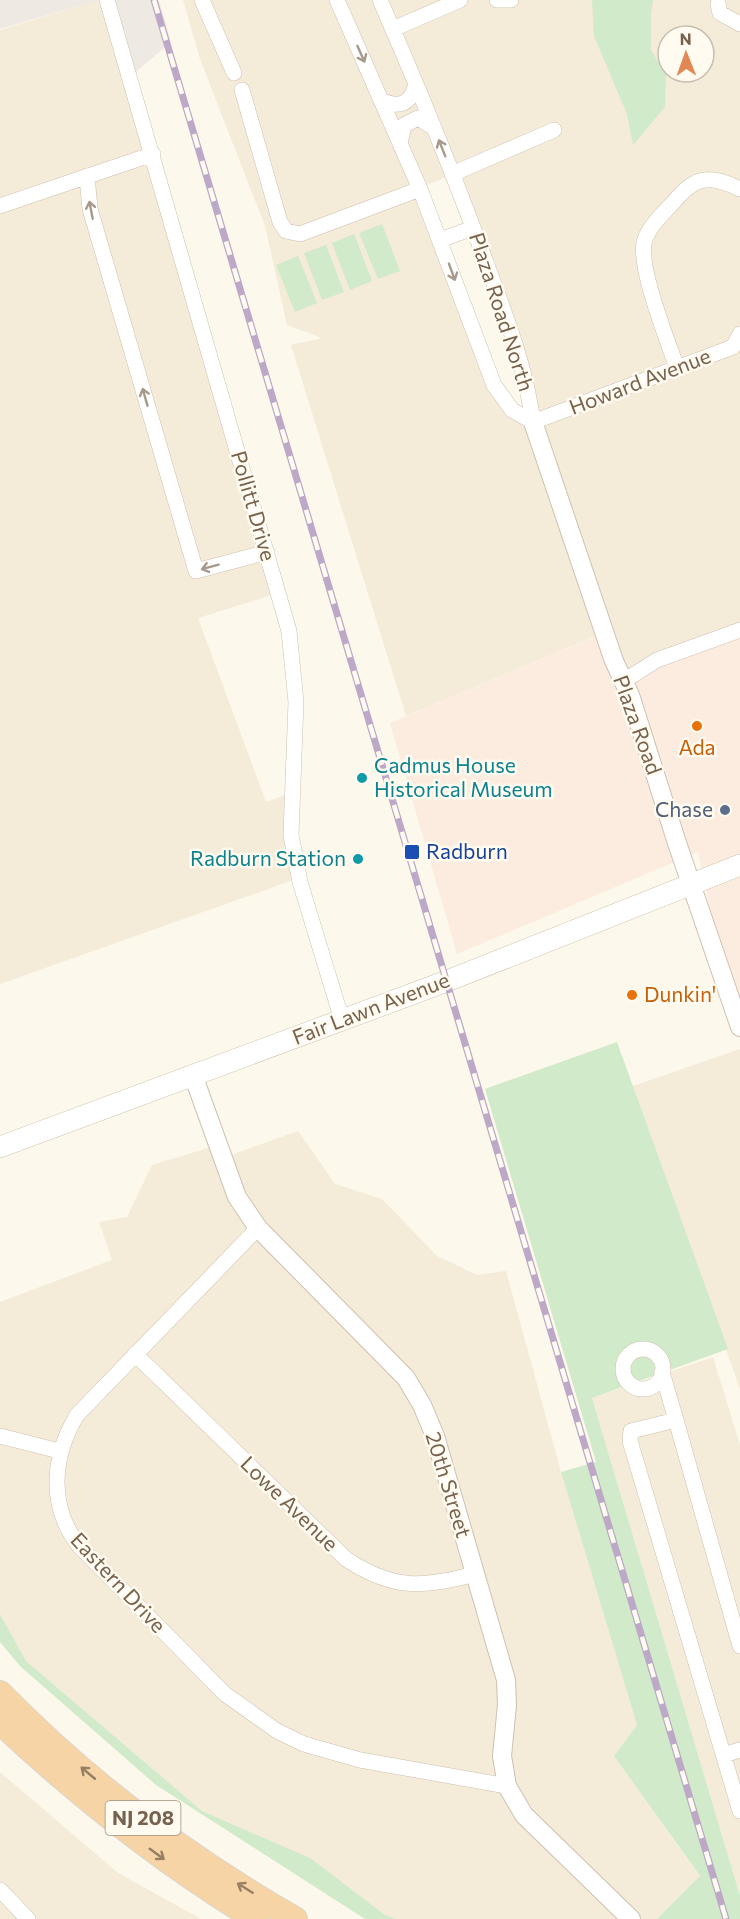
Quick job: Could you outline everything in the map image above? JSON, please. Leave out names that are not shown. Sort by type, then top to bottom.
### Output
[{"type":"highway","name":"NJ 208","points":[[2,1694],[81,1767],[161,1831],[295,1919]]},
{"type":"highway","name":"NJ 208","points":[[0,1722],[108,1817],[184,1873],[248,1915]]},
{"type":"main road","name":"Fair Lawn Avenue","points":[[0,1147],[342,1020],[740,865]]},
{"type":"street","name":"Pollitt Drive","points":[[107,0],[289,631],[296,679],[291,835],[300,882],[342,1020]]},
{"type":"street","points":[[202,0],[234,73]]},
{"type":"street","name":"Plaza Road North","points":[[337,0],[420,189],[494,385],[512,410],[532,422]]},
{"type":"street","name":"Plaza Road North","points":[[380,0],[434,127],[473,228],[520,359],[532,422]]},
{"type":"street","points":[[393,29],[460,0]]},
{"type":"street","points":[[497,0],[511,0]]},
{"type":"street","points":[[718,4],[720,13],[740,24]]},
{"type":"street","points":[[381,100],[396,106],[403,104],[414,93],[416,84]]},
{"type":"street","points":[[242,90],[280,222],[286,231],[300,234],[420,189]]},
{"type":"street","points":[[400,143],[404,125],[410,120],[418,118],[434,127]]},
{"type":"street","points":[[452,174],[555,130]]},
{"type":"street","points":[[0,206],[153,154]]},
{"type":"street","points":[[87,176],[90,209],[196,571],[267,552]]},
{"type":"street","points":[[677,368],[643,262],[645,237],[686,188],[696,180],[710,178],[724,180],[740,189]]},
{"type":"street","points":[[440,240],[473,228]]},
{"type":"street","name":"Howard Avenue","points":[[532,422],[738,345]]},
{"type":"street","name":"Plaza Road","points":[[532,422],[622,682],[630,695],[691,885],[740,1027]]},
{"type":"street","points":[[622,682],[657,660],[740,630]]},
{"type":"street","name":"20th Street","points":[[193,1075],[237,1197],[258,1228],[406,1378],[422,1405],[435,1436],[506,1680],[507,1705],[502,1756],[507,1786],[524,1815],[631,1919]]},
{"type":"street","name":"Eastern Drive","points":[[258,1228],[77,1415],[59,1451],[57,1478],[63,1521],[73,1538],[225,1694],[277,1731],[332,1754],[507,1786]]},
{"type":"street","name":"Lowe Avenue","points":[[135,1354],[346,1559],[365,1572],[402,1584],[422,1585],[474,1574]]},
{"type":"street","points":[[662,1372],[734,1610],[740,1646]]},
{"type":"street","points":[[676,1420],[631,1431],[630,1435],[740,1811]]},
{"type":"street","points":[[0,1436],[59,1451]]},
{"type":"street","points":[[724,1755],[740,1750]]},
{"type":"street","points":[[0,1890],[28,1919]]},
{"type":"shaded area","points":[[0,0],[99,0],[0,29]]},
{"type":"shaded area","points":[[99,0],[107,0],[278,593],[198,618],[266,802],[291,793],[299,878],[0,984],[0,30]]},
{"type":"shaded area","points":[[107,0],[159,0],[171,42],[130,77]]},
{"type":"shaded area","points":[[183,0],[740,0],[740,630],[622,682],[603,633],[406,716],[291,345],[322,338],[287,325],[265,226],[200,59]],"holes":[[[452,174],[532,422],[494,385],[420,188]]]},
{"type":"shaded area","points":[[740,630],[740,1027],[727,990],[698,852],[457,954],[390,723],[604,633],[622,681]]},
{"type":"shaded area","points":[[740,1049],[740,1389],[633,1086]]},
{"type":"shaded area","points":[[298,1131],[335,1184],[382,1199],[437,1256],[477,1275],[506,1271],[561,1472],[637,1725],[614,1756],[700,1877],[657,1919],[396,1919],[385,1915],[310,1859],[202,1811],[26,1661],[0,1614],[0,1302],[112,1260],[99,1222],[127,1217],[152,1165],[218,1145],[223,1158]]},
{"type":"shaded area","points":[[713,1357],[740,1445],[740,1896],[592,1398]]},
{"type":"shaded area","points":[[0,1772],[118,1873],[201,1919],[0,1919]]},
{"type":"green space","points":[[592,0],[653,0],[651,50],[656,58],[656,84],[666,84],[665,107],[633,145],[627,114],[594,36]]},
{"type":"green space","points":[[382,224],[400,271],[378,279],[359,233]]},
{"type":"green space","points":[[354,234],[372,281],[350,290],[332,243]]},
{"type":"green space","points":[[326,245],[344,292],[322,300],[304,253]]},
{"type":"green space","points":[[298,256],[317,303],[295,312],[276,265]]},
{"type":"green space","points":[[617,1042],[728,1349],[592,1398],[740,1896],[740,1919],[657,1919],[700,1876],[614,1756],[637,1725],[561,1472],[596,1462],[485,1089]]},
{"type":"green space","points":[[0,1614],[26,1661],[202,1811],[310,1858],[385,1915],[396,1919],[365,1919],[156,1785],[20,1666],[0,1642]]},
{"type":"railway","points":[[154,0],[726,1919]]},
{"type":"place","name":"Ada","points":[[697,726]]},
{"type":"place","name":"Cadmus House Historical Museum","points":[[362,778]]},
{"type":"place","name":"Chase","points":[[725,810]]},
{"type":"place","name":"Radburn","points":[[412,852]]},
{"type":"place","name":"Radburn Station","points":[[358,859]]},
{"type":"place","name":"Dunkin'","points":[[632,995]]}]
